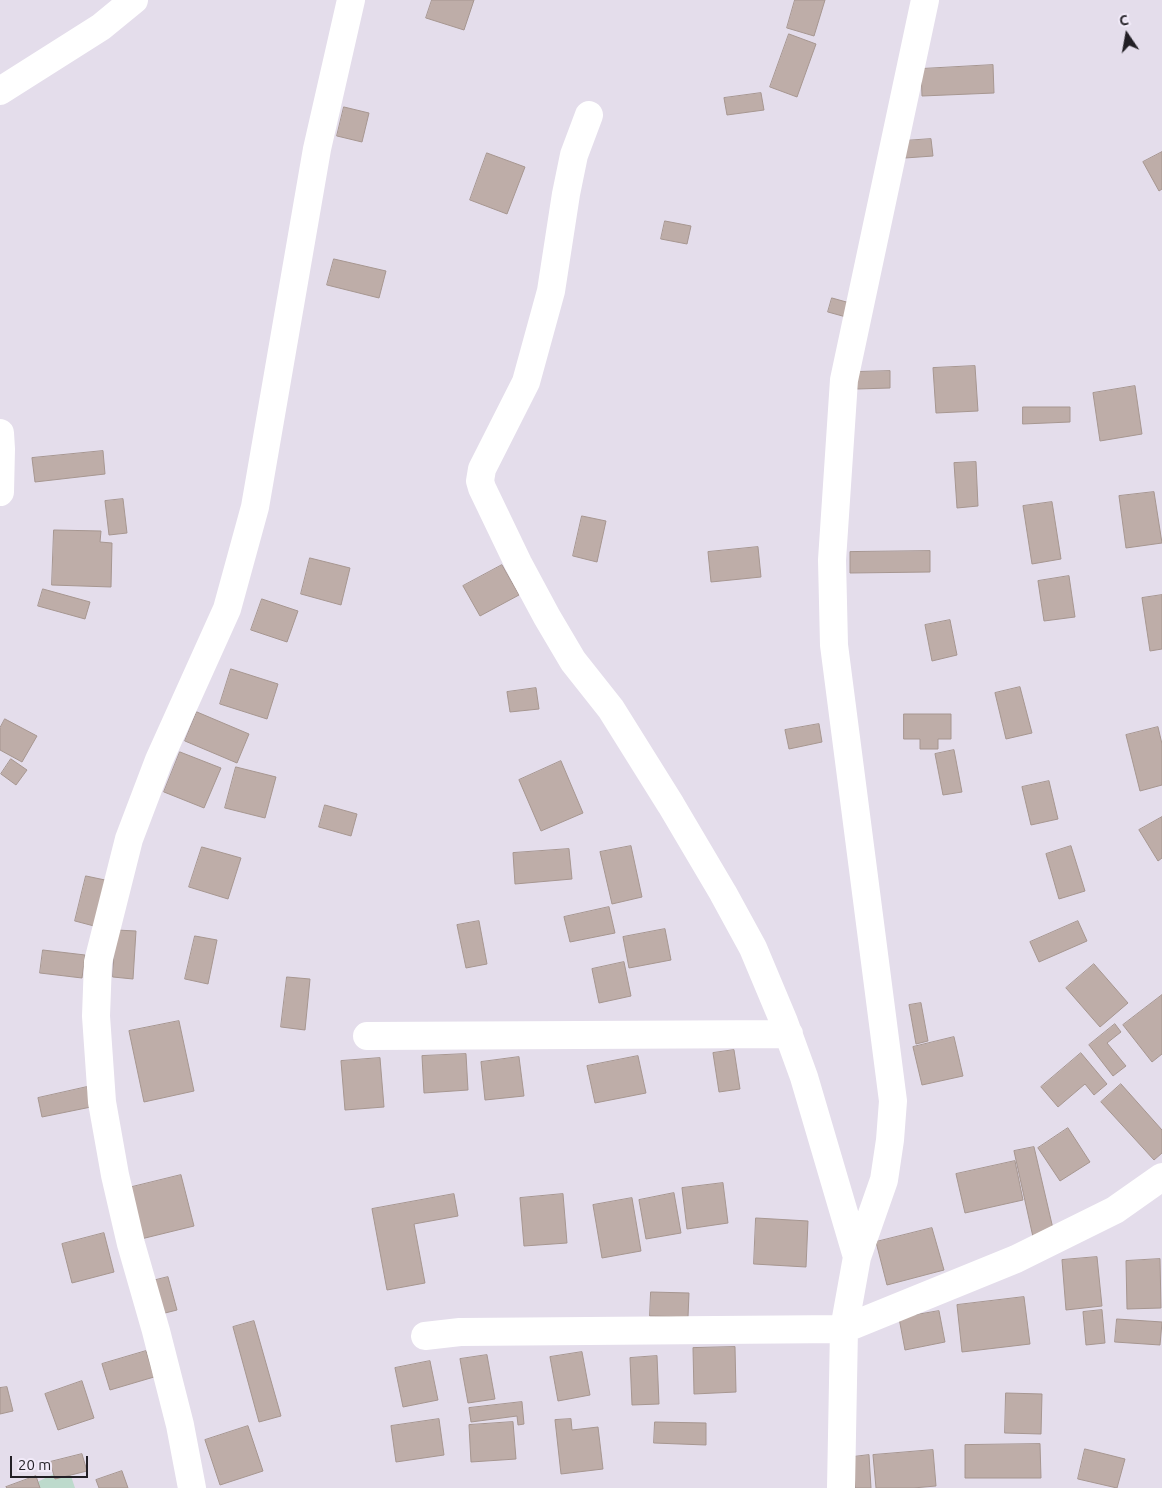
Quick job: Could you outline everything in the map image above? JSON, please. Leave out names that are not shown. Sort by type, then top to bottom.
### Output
[{"type":"street","points":[[0,91],[101,27],[134,0]]},
{"type":"street","points":[[192,1488],[180,1425],[156,1331],[130,1244],[115,1175],[104,1111],[96,1016],[98,962],[129,838],[158,760],[227,609],[255,507],[317,149],[351,0]]},
{"type":"street","points":[[841,1488],[844,1329],[857,1257],[884,1180],[893,1101],[834,644],[832,560],[844,380],[925,0]]},
{"type":"street","points":[[589,114],[574,155],[550,291],[526,382],[482,469],[480,480],[492,513],[548,618],[573,660],[611,709],[671,805],[753,948],[789,1034],[807,1086],[857,1257]]},
{"type":"street","points":[[0,433],[0,492]]},
{"type":"street","points":[[367,1036],[789,1034]]},
{"type":"street","points":[[425,1336],[460,1332],[844,1329],[1016,1259],[1115,1210],[1162,1178]]},
{"type":"green space","points":[[68,1467],[75,1488],[25,1488]]},
{"type":"building","points":[[432,0],[474,0],[464,30],[426,18]]},
{"type":"building","points":[[795,0],[825,0],[814,36],[787,28]]},
{"type":"building","points":[[789,34],[816,44],[797,97],[770,87]]},
{"type":"building","points":[[993,65],[994,93],[922,96],[921,69]]},
{"type":"building","points":[[761,93],[764,110],[727,115],[724,98]]},
{"type":"building","points":[[344,107],[369,113],[362,142],[337,136]]},
{"type":"building","points":[[931,139],[933,156],[905,158],[903,141]]},
{"type":"building","points":[[1162,152],[1162,189],[1159,191],[1143,162]]},
{"type":"building","points":[[487,153],[525,167],[507,214],[470,200]]},
{"type":"building","points":[[665,221],[691,226],[687,244],[661,239]]},
{"type":"building","points":[[334,259],[386,271],[379,298],[327,285]]},
{"type":"building","points":[[832,298],[850,303],[846,317],[828,312]]},
{"type":"building","points":[[975,366],[978,411],[936,413],[933,368]]},
{"type":"building","points":[[890,371],[890,388],[857,389],[856,372]]},
{"type":"building","points":[[1135,386],[1142,434],[1100,441],[1093,393]]},
{"type":"building","points":[[1023,407],[1070,407],[1070,422],[1023,424]]},
{"type":"building","points":[[103,451],[105,474],[35,482],[32,458]]},
{"type":"building","points":[[976,462],[978,506],[957,508],[954,463]]},
{"type":"building","points":[[1154,492],[1162,543],[1126,548],[1119,496]]},
{"type":"building","points":[[123,499],[127,533],[109,535],[105,501]]},
{"type":"building","points":[[1052,502],[1061,559],[1032,564],[1023,506]]},
{"type":"building","points":[[582,516],[606,521],[597,562],[573,556]]},
{"type":"building","points":[[54,530],[101,531],[100,542],[112,543],[111,587],[52,585]]},
{"type":"building","points":[[758,547],[761,577],[711,582],[708,552]]},
{"type":"building","points":[[930,551],[930,572],[850,573],[850,552]]},
{"type":"building","points":[[310,558],[350,568],[341,605],[301,594]]},
{"type":"building","points":[[502,565],[519,595],[480,616],[463,586]]},
{"type":"building","points":[[1069,576],[1075,617],[1044,621],[1038,581]]},
{"type":"building","points":[[43,589],[90,602],[85,619],[38,606]]},
{"type":"building","points":[[1162,595],[1162,649],[1150,651],[1142,598]]},
{"type":"building","points":[[262,599],[298,611],[287,642],[251,630]]},
{"type":"building","points":[[950,620],[957,655],[932,661],[925,625]]},
{"type":"building","points":[[231,669],[278,684],[267,719],[220,704]]},
{"type":"building","points":[[1020,687],[1032,733],[1006,739],[995,693]]},
{"type":"building","points":[[536,688],[539,709],[510,712],[507,692]]},
{"type":"building","points":[[197,712],[249,734],[237,763],[185,741]]},
{"type":"building","points":[[904,714],[951,714],[951,739],[938,739],[938,749],[920,749],[920,739],[904,739]]},
{"type":"building","points":[[5,719],[37,736],[22,762],[0,750],[0,728]]},
{"type":"building","points":[[819,724],[822,742],[789,749],[785,730]]},
{"type":"building","points":[[1158,727],[1162,744],[1162,785],[1140,791],[1126,735]]},
{"type":"building","points":[[954,750],[962,792],[943,795],[935,754]]},
{"type":"building","points":[[180,752],[221,768],[204,808],[164,792]]},
{"type":"building","points":[[11,759],[27,770],[16,785],[1,774]]},
{"type":"building","points":[[561,761],[583,813],[541,831],[519,780]]},
{"type":"building","points":[[236,767],[276,777],[265,818],[225,808]]},
{"type":"building","points":[[1049,781],[1058,819],[1031,825],[1022,787]]},
{"type":"building","points":[[325,805],[357,814],[351,836],[319,827]]},
{"type":"building","points":[[1162,817],[1162,858],[1158,861],[1139,830]]},
{"type":"building","points":[[631,846],[642,897],[612,904],[600,852]]},
{"type":"building","points":[[1071,846],[1085,891],[1059,899],[1046,854]]},
{"type":"building","points":[[202,847],[241,858],[228,899],[189,887]]},
{"type":"building","points":[[569,849],[572,879],[515,884],[513,853]]},
{"type":"building","points":[[86,876],[105,880],[94,926],[75,921]]},
{"type":"building","points":[[609,907],[615,933],[570,942],[564,917]]},
{"type":"building","points":[[479,921],[487,964],[466,968],[457,925]]},
{"type":"building","points":[[1078,921],[1087,941],[1039,962],[1030,942]]},
{"type":"building","points":[[665,929],[671,960],[629,968],[623,937]]},
{"type":"building","points":[[116,930],[136,931],[133,979],[113,977]]},
{"type":"building","points":[[195,936],[217,940],[208,984],[185,979]]},
{"type":"building","points":[[43,950],[85,955],[82,978],[40,973]]},
{"type":"building","points":[[624,962],[631,996],[599,1003],[592,969]]},
{"type":"building","points":[[1094,964],[1128,1003],[1100,1027],[1066,988]]},
{"type":"building","points":[[287,977],[310,979],[305,1030],[281,1027]]},
{"type":"building","points":[[1162,995],[1162,1054],[1152,1062],[1123,1025]]},
{"type":"building","points":[[921,1003],[928,1041],[916,1044],[909,1005]]},
{"type":"building","points":[[179,1021],[194,1091],[144,1102],[129,1031]]},
{"type":"building","points":[[1115,1024],[1121,1032],[1107,1043],[1126,1066],[1113,1076],[1089,1045]]},
{"type":"building","points":[[954,1037],[963,1076],[922,1085],[913,1047]]},
{"type":"building","points":[[734,1050],[740,1089],[719,1092],[713,1053]]},
{"type":"building","points":[[1081,1053],[1107,1084],[1094,1095],[1085,1084],[1058,1107],[1041,1087]]},
{"type":"building","points":[[466,1054],[468,1090],[424,1093],[422,1056]]},
{"type":"building","points":[[638,1056],[646,1093],[595,1103],[587,1066]]},
{"type":"building","points":[[519,1057],[524,1096],[485,1100],[481,1062]]},
{"type":"building","points":[[380,1058],[384,1107],[345,1110],[341,1061]]},
{"type":"building","points":[[1121,1084],[1162,1130],[1162,1153],[1154,1160],[1101,1102]]},
{"type":"building","points":[[87,1087],[91,1107],[42,1117],[38,1098]]},
{"type":"building","points":[[1068,1128],[1090,1162],[1060,1181],[1038,1148]]},
{"type":"building","points":[[1034,1147],[1054,1233],[1033,1237],[1014,1151]]},
{"type":"building","points":[[1015,1161],[1023,1200],[965,1213],[956,1174]]},
{"type":"building","points":[[181,1175],[194,1226],[141,1239],[128,1188]]},
{"type":"building","points":[[723,1183],[728,1223],[687,1229],[682,1188]]},
{"type":"building","points":[[674,1193],[681,1233],[646,1239],[639,1200]]},
{"type":"building","points":[[454,1194],[458,1216],[414,1224],[425,1283],[387,1290],[372,1209]]},
{"type":"building","points":[[563,1194],[567,1243],[524,1246],[520,1198]]},
{"type":"building","points":[[632,1198],[641,1251],[602,1258],[593,1205]]},
{"type":"building","points":[[756,1218],[808,1221],[806,1267],[754,1264]]},
{"type":"building","points":[[932,1228],[944,1270],[887,1285],[876,1242]]},
{"type":"building","points":[[104,1233],[114,1272],[72,1283],[62,1244]]},
{"type":"building","points":[[1097,1257],[1102,1306],[1066,1310],[1062,1260]]},
{"type":"building","points":[[1160,1259],[1161,1308],[1127,1309],[1126,1261]]},
{"type":"building","points":[[168,1277],[177,1310],[161,1314],[152,1281]]},
{"type":"building","points":[[651,1292],[689,1293],[688,1317],[650,1316]]},
{"type":"building","points":[[1024,1297],[1030,1344],[962,1352],[957,1305]]},
{"type":"building","points":[[1102,1310],[1105,1343],[1086,1345],[1083,1312]]},
{"type":"building","points":[[939,1311],[945,1342],[905,1350],[899,1318]]},
{"type":"building","points":[[1117,1319],[1162,1322],[1160,1345],[1115,1342]]},
{"type":"building","points":[[254,1321],[281,1416],[259,1422],[233,1327]]},
{"type":"building","points":[[735,1347],[736,1392],[694,1394],[693,1348]]},
{"type":"building","points":[[146,1351],[154,1377],[110,1390],[102,1364]]},
{"type":"building","points":[[582,1352],[590,1395],[558,1401],[550,1357]]},
{"type":"building","points":[[487,1355],[495,1399],[468,1403],[460,1359]]},
{"type":"building","points":[[657,1356],[659,1404],[632,1405],[630,1358]]},
{"type":"building","points":[[430,1361],[438,1400],[403,1407],[395,1368]]},
{"type":"building","points":[[82,1381],[94,1418],[58,1430],[45,1394]]},
{"type":"building","points":[[7,1387],[13,1411],[0,1414],[0,1388]]},
{"type":"building","points":[[1006,1393],[1042,1394],[1041,1434],[1005,1433]]},
{"type":"building","points":[[522,1402],[524,1424],[518,1425],[517,1416],[471,1422],[469,1408]]},
{"type":"building","points":[[439,1419],[444,1455],[396,1462],[391,1426]]},
{"type":"building","points":[[571,1419],[572,1430],[598,1427],[603,1469],[561,1474],[555,1420]]},
{"type":"building","points":[[513,1422],[516,1459],[471,1462],[469,1425]]},
{"type":"building","points":[[655,1422],[706,1423],[706,1445],[654,1443]]},
{"type":"building","points":[[248,1426],[263,1471],[220,1485],[205,1440]]},
{"type":"building","points":[[1040,1444],[1041,1478],[965,1478],[965,1445]]},
{"type":"building","points":[[1085,1449],[1125,1459],[1117,1488],[1078,1479]]},
{"type":"building","points":[[933,1450],[936,1486],[876,1488],[873,1455]]},
{"type":"building","points":[[82,1454],[87,1471],[55,1479],[50,1462]]},
{"type":"building","points":[[869,1455],[871,1488],[855,1488],[853,1457]]},
{"type":"building","points":[[122,1471],[128,1488],[99,1488],[96,1480]]},
{"type":"building","points":[[36,1476],[40,1488],[6,1487]]}]
